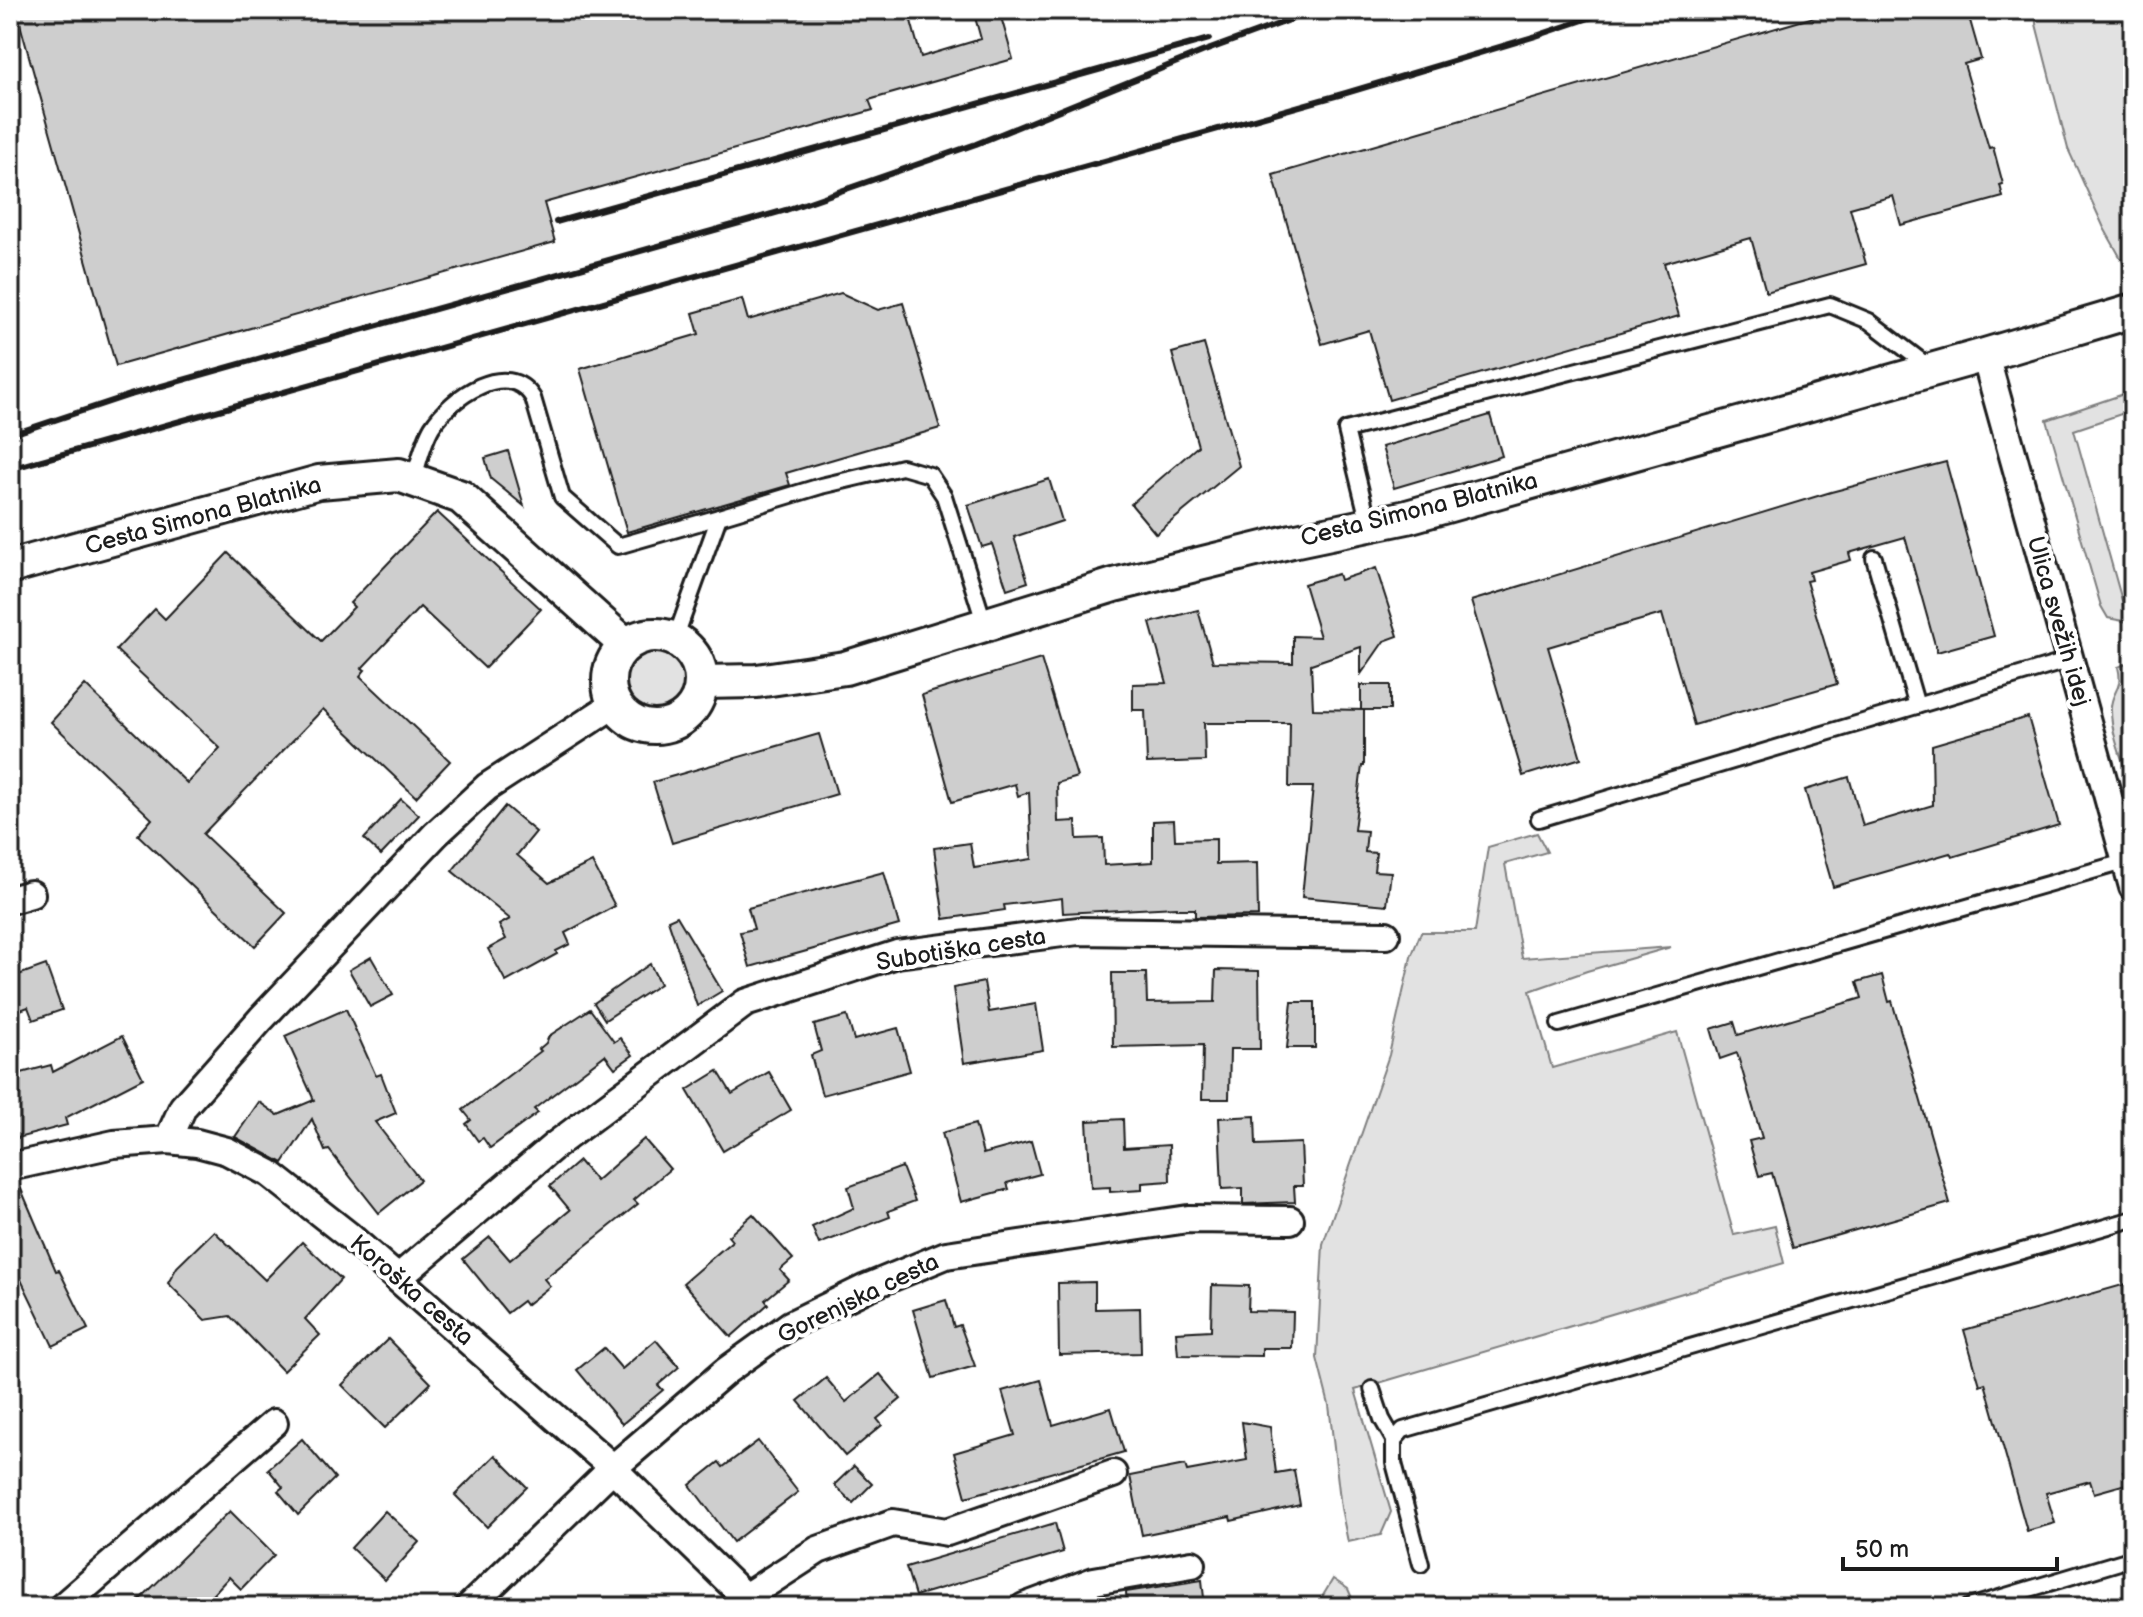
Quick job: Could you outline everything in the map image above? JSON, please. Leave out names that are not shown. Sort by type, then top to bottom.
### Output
[{"type":"street","name":"Cesta Simona Blatnika","points":[[701,682],[757,681],[845,668],[1114,585],[1407,517],[2133,311]]},
{"type":"street","name":"Ulica svežih idej","points":[[1985,355],[2129,861],[2133,887]]},
{"type":"street","name":"Cesta Simona Blatnika","points":[[10,567],[319,482],[399,475],[461,497],[626,645]]},
{"type":"street","points":[[658,635],[675,639],[689,649],[698,664],[701,682],[696,701],[684,716],[666,725],[647,726],[628,719],[615,704],[609,689],[609,673],[615,657],[626,645],[641,636],[658,635]]},
{"type":"street","points":[[168,1140],[183,1107],[192,1096],[436,834],[487,787],[615,704]]},
{"type":"street","name":"Subotiška cesta","points":[[398,1278],[554,1146],[745,1003],[897,954],[1078,931],[1386,935]]},
{"type":"street","name":"Koroška cesta","points":[[10,1167],[114,1144],[168,1140],[227,1151],[269,1173],[398,1278],[613,1468],[751,1602],[818,1550],[893,1523],[947,1532],[1113,1474]]},
{"type":"street","name":"Gorenjska cesta","points":[[469,1607],[613,1468],[726,1371],[790,1325],[866,1288],[946,1255],[1188,1219],[1290,1220]]},
{"type":"street","points":[[62,1607],[274,1423]]},
{"type":"street","points":[[1024,1607],[1094,1581],[1192,1564]]},
{"type":"lane","points":[[1369,524],[1346,430],[1830,305],[1869,321],[1932,370]]},
{"type":"lane","points":[[413,480],[431,428],[450,406],[473,389],[491,382],[510,381],[526,386],[533,398],[562,497],[618,546],[821,486],[902,467],[930,475],[944,496],[985,625]]},
{"type":"lane","points":[[675,639],[719,517]]},
{"type":"lane","points":[[1874,558],[1917,706]]},
{"type":"lane","points":[[1539,819],[2070,660]]},
{"type":"lane","points":[[1559,1024],[2129,861]]},
{"type":"lane","points":[[1394,1440],[1403,1430],[2133,1219]]},
{"type":"lane","points":[[1372,1389],[1382,1419],[1394,1440],[1394,1463],[1421,1564]]},
{"type":"lane","points":[[1969,1607],[2133,1558]]},
{"type":"shaded area","points":[[2036,10],[2133,10],[2133,280],[2104,228],[2068,149],[2036,24]]},
{"type":"shaded area","points":[[2133,391],[2133,410],[2074,430],[2128,622],[2108,618],[2101,606],[2047,420]]},
{"type":"shaded area","points":[[655,647],[679,657],[689,681],[679,705],[655,715],[631,705],[621,681],[631,657]]},
{"type":"shaded area","points":[[2133,661],[2133,709],[2128,711],[2133,735],[2133,791],[2116,740],[2111,710],[2119,681],[2118,667]]},
{"type":"shaded area","points":[[1537,833],[1547,852],[1505,864],[1522,958],[1671,947],[1530,991],[1552,1068],[1677,1032],[1734,1235],[1775,1226],[1784,1263],[1355,1390],[1391,1512],[1381,1535],[1348,1542],[1329,1405],[1317,1358],[1323,1244],[1389,1055],[1411,957],[1421,932],[1475,932],[1488,847]]},
{"type":"shaded area","points":[[1333,1579],[1348,1589],[1356,1607],[1307,1607],[1319,1602]]},
{"type":"building","points":[[16,10],[908,10],[921,57],[981,39],[973,10],[999,10],[1013,59],[869,100],[873,110],[544,203],[555,242],[116,366]]},
{"type":"building","points":[[1838,10],[1967,10],[1981,59],[1964,64],[1989,148],[1993,147],[2003,184],[2000,185],[2003,197],[1901,225],[1893,196],[1850,208],[1866,264],[1766,292],[1751,238],[1664,263],[1679,316],[1389,400],[1369,330],[1322,344],[1273,175]]},
{"type":"building","points":[[841,293],[878,310],[903,303],[940,428],[786,473],[790,485],[627,532],[580,369],[699,334],[693,313],[742,299],[748,320]]},
{"type":"building","points":[[1204,344],[1239,466],[1156,534],[1131,504],[1198,446],[1172,353]]},
{"type":"building","points":[[1490,415],[1502,456],[1394,488],[1382,447]]},
{"type":"building","points":[[508,451],[524,506],[491,479],[485,458]]},
{"type":"building","points":[[1946,462],[1994,636],[1937,652],[1905,537],[1849,553],[1851,560],[1809,572],[1811,580],[1806,581],[1837,684],[1694,725],[1662,614],[1592,634],[1548,647],[1581,758],[1523,776],[1471,601],[1831,492]]},
{"type":"building","points":[[1049,479],[1062,521],[1014,537],[1028,582],[1007,589],[992,544],[982,547],[968,505]]},
{"type":"building","points":[[437,512],[541,609],[485,668],[420,607],[362,668],[365,670],[360,676],[450,761],[416,797],[323,709],[203,834],[286,913],[255,946],[138,835],[152,819],[51,722],[85,685],[187,783],[220,748],[116,650],[155,609],[165,619],[228,553],[321,641],[354,607],[350,603]]},
{"type":"building","points":[[1376,568],[1398,636],[1384,641],[1361,674],[1361,647],[1311,664],[1313,709],[1364,710],[1364,766],[1354,830],[1367,831],[1365,852],[1376,853],[1374,871],[1391,872],[1387,905],[1302,897],[1313,787],[1289,787],[1290,723],[1204,723],[1205,761],[1147,763],[1145,710],[1133,710],[1133,684],[1167,683],[1150,623],[1198,610],[1213,662],[1293,663],[1293,636],[1320,637],[1304,584],[1338,574],[1340,580]]},
{"type":"building","points":[[1041,659],[1077,777],[1057,783],[1058,822],[1076,821],[1077,839],[1103,838],[1104,865],[1153,862],[1153,821],[1174,820],[1175,840],[1216,839],[1216,864],[1257,863],[1258,916],[1195,917],[1195,909],[1176,907],[1063,913],[1062,898],[1004,905],[1005,910],[944,919],[934,848],[970,843],[974,868],[1032,859],[1029,792],[1018,796],[1015,784],[952,802],[922,695]]},
{"type":"building","points":[[1361,685],[1390,685],[1390,710],[1361,710]]},
{"type":"building","points":[[2028,717],[2059,825],[1952,857],[1950,853],[1833,887],[1805,790],[1849,777],[1863,826],[1933,805],[1932,745]]},
{"type":"building","points":[[819,734],[837,794],[672,843],[653,782]]},
{"type":"building","points":[[401,799],[419,815],[381,855],[364,839]]},
{"type":"building","points":[[505,806],[536,832],[517,855],[549,883],[592,862],[615,906],[565,933],[570,944],[506,982],[488,949],[506,939],[499,925],[510,919],[452,871]]},
{"type":"building","points":[[884,872],[899,925],[750,967],[740,932],[754,929],[748,908]]},
{"type":"building","points":[[677,916],[722,991],[697,1006],[668,920]]},
{"type":"building","points":[[371,957],[393,995],[370,1007],[349,970]]},
{"type":"building","points":[[650,964],[660,984],[605,1020],[594,1003]]},
{"type":"building","points":[[46,965],[62,1010],[33,1020],[28,1007],[10,1014],[10,978]]},
{"type":"building","points":[[1216,970],[1259,971],[1260,1049],[1230,1049],[1229,1099],[1202,1099],[1203,1045],[1113,1047],[1112,973],[1146,973],[1147,1003],[1215,1002]]},
{"type":"building","points":[[1882,975],[1950,1203],[1793,1248],[1772,1173],[1759,1176],[1749,1141],[1762,1138],[1737,1053],[1720,1059],[1711,1029],[1734,1022],[1738,1035],[1862,998],[1857,982]]},
{"type":"building","points":[[984,982],[989,1012],[1036,1004],[1043,1050],[964,1063],[953,988]]},
{"type":"building","points":[[1292,1002],[1315,1002],[1315,1048],[1287,1048]]},
{"type":"building","points":[[346,1009],[376,1076],[381,1074],[396,1113],[375,1122],[420,1180],[379,1213],[329,1150],[325,1151],[312,1119],[283,1163],[235,1137],[259,1102],[278,1115],[314,1100],[285,1036]]},
{"type":"building","points":[[590,1009],[614,1042],[620,1038],[633,1055],[615,1068],[605,1055],[534,1109],[538,1113],[490,1148],[483,1138],[478,1141],[466,1124],[471,1120],[463,1110],[541,1051],[539,1049],[549,1036]]},
{"type":"building","points":[[847,1016],[854,1040],[898,1028],[910,1071],[822,1095],[811,1055],[821,1051],[814,1025]]},
{"type":"building","points":[[122,1036],[143,1078],[65,1118],[67,1125],[10,1140],[10,1076],[51,1065],[53,1072]]},
{"type":"building","points":[[718,1071],[732,1094],[769,1072],[791,1110],[723,1151],[687,1090]]},
{"type":"building","points":[[1255,1116],[1256,1145],[1301,1143],[1303,1186],[1294,1186],[1295,1202],[1243,1204],[1243,1188],[1222,1189],[1219,1118]]},
{"type":"building","points":[[1123,1119],[1124,1148],[1169,1145],[1170,1181],[1142,1183],[1142,1190],[1110,1192],[1110,1187],[1091,1188],[1087,1121]]},
{"type":"building","points":[[975,1124],[983,1154],[1031,1141],[1040,1174],[1007,1183],[1009,1189],[961,1202],[942,1133]]},
{"type":"building","points":[[644,1139],[670,1169],[634,1200],[638,1204],[544,1279],[550,1286],[526,1305],[523,1301],[507,1313],[463,1259],[490,1237],[510,1260],[570,1210],[550,1186],[579,1161],[596,1181]]},
{"type":"building","points":[[902,1167],[915,1201],[888,1211],[890,1217],[819,1244],[812,1227],[854,1208],[848,1187]]},
{"type":"building","points":[[18,1182],[56,1271],[59,1270],[88,1329],[53,1346],[10,1257],[10,1183]]},
{"type":"building","points":[[753,1214],[793,1259],[780,1270],[789,1280],[765,1300],[768,1304],[731,1337],[683,1283],[732,1241],[728,1236]]},
{"type":"building","points":[[214,1231],[265,1280],[302,1242],[341,1279],[305,1319],[320,1335],[283,1371],[230,1316],[205,1320],[168,1283],[177,1267]]},
{"type":"building","points":[[1095,1282],[1095,1309],[1140,1308],[1141,1353],[1059,1355],[1058,1283]]},
{"type":"building","points":[[2133,1282],[2133,1469],[2123,1472],[2126,1484],[2094,1493],[2090,1481],[2046,1493],[2055,1523],[2027,1531],[1985,1383],[1980,1385],[1964,1330]]},
{"type":"building","points":[[1212,1285],[1249,1286],[1248,1311],[1293,1312],[1292,1348],[1262,1348],[1262,1356],[1178,1355],[1176,1332],[1211,1330]]},
{"type":"building","points":[[946,1300],[954,1327],[960,1325],[975,1366],[933,1378],[913,1310]]},
{"type":"building","points":[[388,1339],[431,1383],[385,1428],[342,1385]]},
{"type":"building","points":[[656,1340],[679,1367],[658,1385],[663,1390],[622,1424],[577,1370],[604,1348],[622,1369]]},
{"type":"building","points":[[880,1374],[901,1399],[877,1419],[882,1425],[845,1456],[798,1401],[826,1378],[846,1402]]},
{"type":"building","points":[[1041,1380],[1053,1425],[1111,1408],[1124,1452],[966,1497],[954,1453],[1015,1435],[1002,1391]]},
{"type":"building","points":[[1242,1422],[1270,1427],[1276,1473],[1294,1470],[1300,1505],[1231,1521],[1230,1517],[1142,1535],[1130,1476],[1185,1465],[1187,1471],[1247,1460]]},
{"type":"building","points":[[302,1439],[335,1478],[298,1515],[278,1491],[283,1487],[268,1469]]},
{"type":"building","points":[[758,1441],[798,1492],[733,1542],[690,1485],[719,1462],[723,1467]]},
{"type":"building","points":[[495,1455],[527,1487],[487,1527],[455,1495]]},
{"type":"building","points":[[854,1466],[872,1484],[853,1503],[834,1485]]},
{"type":"building","points":[[230,1511],[274,1555],[241,1589],[229,1577],[201,1607],[132,1607]]},
{"type":"building","points":[[385,1511],[419,1542],[385,1580],[351,1548]]},
{"type":"building","points":[[1055,1523],[1063,1552],[915,1596],[906,1567]]},
{"type":"building","points":[[1202,1580],[1205,1607],[1127,1607],[1126,1592]]},
{"type":"railway","points":[[10,435],[130,395],[786,210],[976,144],[1202,52],[1317,10]]},
{"type":"railway","points":[[10,469],[1346,93],[1613,10]]},
{"type":"railway","points":[[556,222],[1209,39]]}]
